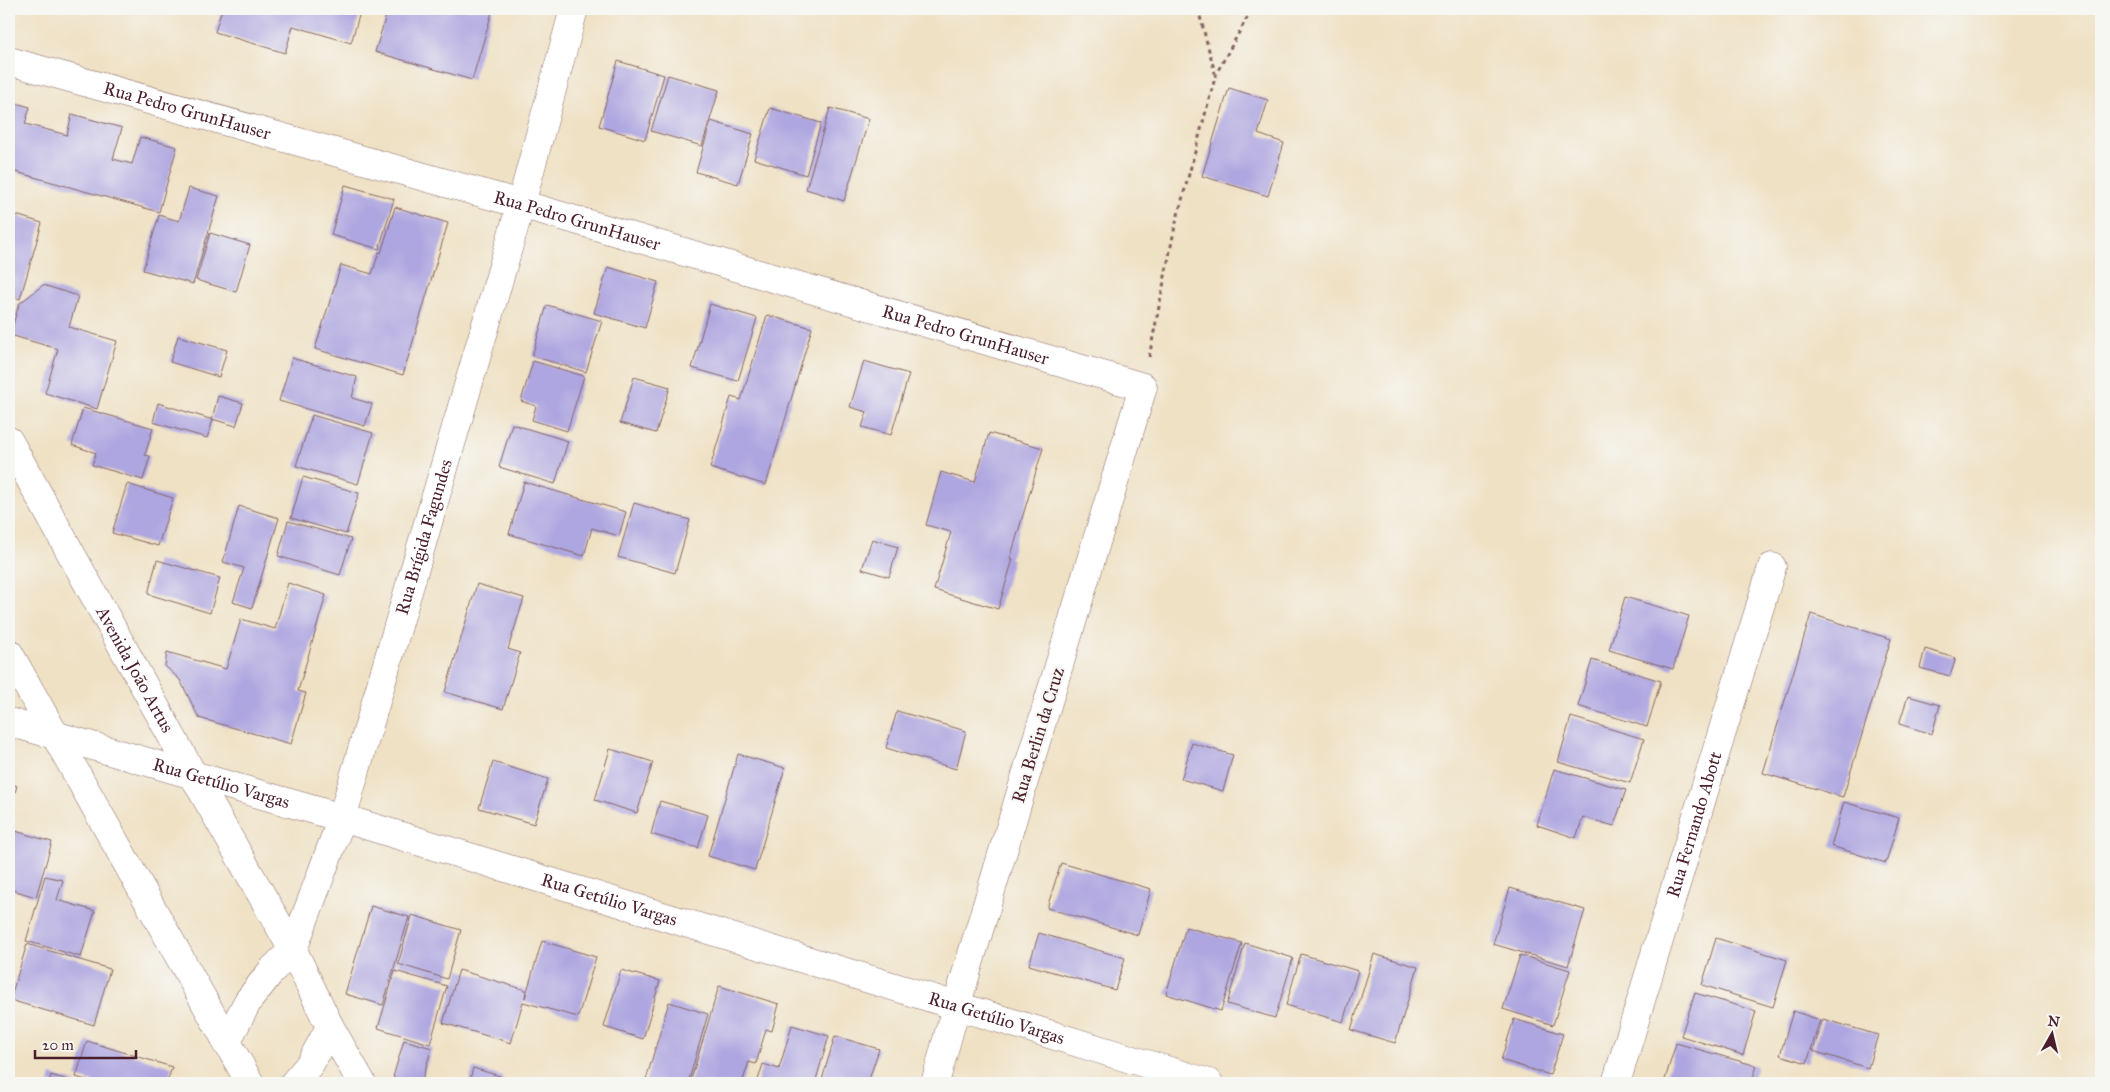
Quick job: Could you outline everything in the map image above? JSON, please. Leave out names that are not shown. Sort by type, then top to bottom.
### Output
[{"type":"street","name":"Rua Brígida Fagundes","points":[[226,1043],[248,1001],[273,969],[293,950],[342,818],[520,204],[574,9]]},
{"type":"street","name":"Rua Pedro GrunHauser","points":[[9,61],[520,204],[1143,387]]},
{"type":"street","name":"Rua Berlin da Cruz","points":[[935,1083],[956,1007],[1143,387]]},
{"type":"street","name":"Avenida João Artus","points":[[9,441],[192,773],[293,950],[330,1027],[362,1083]]},
{"type":"street","name":"Rua Fernando Abott","points":[[1616,1083],[1772,567]]},
{"type":"street","points":[[9,653],[250,1083]]},
{"type":"street","name":"Rua Getúlio Vargas","points":[[9,722],[192,773],[342,818],[1209,1083]]},
{"type":"street","points":[[294,1083],[310,1064],[330,1027]]},
{"type":"path","points":[[1198,9],[1216,74]]},
{"type":"path","points":[[1143,387],[1175,226],[1216,74],[1252,9]]},
{"type":"building","points":[[222,9],[361,9],[351,43],[293,26],[285,53],[215,32]]},
{"type":"building","points":[[388,9],[493,9],[472,80],[375,52]]},
{"type":"building","points":[[618,61],[664,75],[645,140],[599,126]]},
{"type":"building","points":[[668,75],[719,90],[702,146],[651,131]]},
{"type":"building","points":[[1229,88],[1268,100],[1258,134],[1284,143],[1268,196],[1202,176]]},
{"type":"building","points":[[9,101],[30,107],[25,124],[67,135],[72,114],[122,128],[113,159],[132,164],[140,137],[177,147],[159,212],[9,170]]},
{"type":"building","points":[[770,108],[821,123],[806,175],[754,159]]},
{"type":"building","points":[[830,108],[869,119],[844,201],[806,189]]},
{"type":"building","points":[[711,121],[753,134],[738,184],[696,172]]},
{"type":"building","points":[[345,185],[394,199],[379,249],[331,235]]},
{"type":"building","points":[[189,188],[219,196],[193,284],[143,270],[159,215],[179,221]]},
{"type":"building","points":[[395,207],[448,223],[403,375],[315,349],[341,265],[372,274],[379,252],[381,253]]},
{"type":"building","points":[[9,213],[42,223],[20,299],[9,295]]},
{"type":"building","points":[[210,233],[250,245],[236,292],[196,280]]},
{"type":"building","points":[[608,267],[658,282],[645,328],[594,313]]},
{"type":"building","points":[[43,285],[78,296],[69,327],[117,341],[97,409],[45,393],[58,349],[10,335],[19,304]]},
{"type":"building","points":[[710,304],[757,318],[738,381],[692,368]]},
{"type":"building","points":[[547,305],[602,321],[586,372],[532,356]]},
{"type":"building","points":[[767,315],[812,328],[766,485],[710,468],[731,397],[741,400]]},
{"type":"building","points":[[178,336],[227,350],[219,377],[170,362]]},
{"type":"building","points":[[292,358],[357,377],[352,398],[372,404],[365,426],[279,401]]},
{"type":"building","points":[[533,361],[584,376],[567,431],[532,420],[536,406],[521,401]]},
{"type":"building","points":[[864,361],[909,374],[891,435],[862,427],[867,412],[850,407]]},
{"type":"building","points":[[634,377],[670,387],[656,433],[620,423]]},
{"type":"building","points":[[218,396],[243,403],[236,426],[212,419]]},
{"type":"building","points":[[158,403],[213,420],[207,438],[153,422]]},
{"type":"building","points":[[83,408],[153,428],[145,455],[150,456],[143,480],[92,465],[96,453],[72,445]]},
{"type":"building","points":[[312,415],[373,433],[358,484],[296,466]]},
{"type":"building","points":[[512,424],[568,441],[555,484],[499,467]]},
{"type":"building","points":[[989,433],[1043,448],[1010,559],[1013,559],[998,609],[934,590],[951,532],[926,525],[941,472],[975,482]]},
{"type":"building","points":[[303,477],[359,493],[346,534],[291,518]]},
{"type":"building","points":[[524,482],[626,512],[619,536],[592,528],[584,556],[509,534]]},
{"type":"building","points":[[127,484],[173,498],[158,546],[112,533]]},
{"type":"building","points":[[634,503],[690,520],[675,573],[618,557]]},
{"type":"building","points":[[239,506],[279,518],[252,608],[233,602],[244,568],[223,562]]},
{"type":"building","points":[[288,521],[351,539],[340,575],[278,556]]},
{"type":"building","points":[[872,539],[898,547],[889,577],[862,569]]},
{"type":"building","points":[[157,560],[220,578],[210,613],[148,594]]},
{"type":"building","points":[[288,583],[326,595],[298,691],[306,693],[291,744],[199,718],[180,680],[165,666],[167,652],[226,669],[241,619],[275,629]]},
{"type":"building","points":[[477,584],[524,598],[508,649],[520,653],[503,709],[445,692]]},
{"type":"building","points":[[1625,597],[1689,616],[1673,669],[1609,650]]},
{"type":"building","points":[[1811,614],[1891,639],[1843,797],[1763,773]]},
{"type":"building","points":[[1925,649],[1956,658],[1950,676],[1920,668]]},
{"type":"building","points":[[1592,660],[1661,681],[1647,727],[1578,706]]},
{"type":"building","points":[[1908,696],[1940,705],[1932,734],[1899,724]]},
{"type":"building","points":[[897,711],[966,731],[956,769],[886,748]]},
{"type":"building","points":[[1571,717],[1644,739],[1630,783],[1558,762]]},
{"type":"building","points":[[1192,743],[1233,755],[1223,791],[1181,779]]},
{"type":"building","points":[[610,749],[653,762],[637,813],[595,800]]},
{"type":"building","points":[[738,754],[785,768],[755,870],[708,856]]},
{"type":"building","points":[[493,762],[548,779],[534,824],[479,808]]},
{"type":"building","points":[[1554,769],[1626,790],[1614,826],[1583,817],[1576,838],[1537,825]]},
{"type":"building","points":[[9,783],[17,786],[9,812]]},
{"type":"building","points":[[660,801],[708,815],[698,848],[651,834]]},
{"type":"building","points":[[1844,802],[1899,818],[1886,863],[1831,846]]},
{"type":"building","points":[[9,829],[52,842],[36,897],[9,889]]},
{"type":"building","points":[[1061,863],[1151,889],[1138,935],[1047,908]]},
{"type":"building","points":[[45,876],[63,880],[57,900],[95,911],[81,957],[26,941]]},
{"type":"building","points":[[1510,888],[1585,910],[1568,966],[1493,944]]},
{"type":"building","points":[[371,906],[409,917],[383,1005],[345,994]]},
{"type":"building","points":[[412,915],[461,930],[447,979],[398,964]]},
{"type":"building","points":[[1186,927],[1242,943],[1221,1011],[1166,994]]},
{"type":"building","points":[[1039,933],[1125,958],[1115,990],[1029,965]]},
{"type":"building","points":[[1716,938],[1787,960],[1773,1007],[1702,985]]},
{"type":"building","points":[[542,941],[596,957],[578,1017],[523,1002],[511,1043],[443,1023],[459,970],[526,990],[525,998]]},
{"type":"building","points":[[1245,943],[1293,958],[1275,1018],[1227,1004]]},
{"type":"building","points":[[27,944],[110,969],[94,1025],[10,1000]]},
{"type":"building","points":[[1301,954],[1358,971],[1343,1022],[1286,1005]]},
{"type":"building","points":[[1374,954],[1418,967],[1395,1043],[1351,1030]]},
{"type":"building","points":[[1520,955],[1570,970],[1553,1025],[1503,1009]]},
{"type":"building","points":[[621,970],[660,981],[643,1039],[604,1027]]},
{"type":"building","points":[[395,971],[447,986],[430,1044],[378,1028]]},
{"type":"building","points":[[719,986],[779,1004],[772,1031],[766,1029],[756,1064],[749,1062],[742,1083],[690,1083]]},
{"type":"building","points":[[1695,993],[1756,1011],[1743,1055],[1681,1036]]},
{"type":"building","points":[[669,1002],[708,1014],[688,1083],[645,1083]]},
{"type":"building","points":[[1793,1011],[1820,1020],[1807,1063],[1780,1055]]},
{"type":"building","points":[[1514,1019],[1563,1034],[1550,1075],[1501,1060]]},
{"type":"building","points":[[1823,1019],[1878,1035],[1868,1068],[1813,1051]]},
{"type":"building","points":[[792,1025],[829,1036],[815,1083],[757,1083],[763,1064],[779,1069]]},
{"type":"building","points":[[835,1036],[879,1049],[868,1083],[821,1083]]},
{"type":"building","points":[[404,1040],[432,1048],[421,1083],[412,1083],[393,1077]]},
{"type":"building","points":[[87,1041],[172,1067],[167,1083],[96,1083],[76,1077]]},
{"type":"building","points":[[1676,1043],[1757,1066],[1751,1083],[1664,1083]]},
{"type":"building","points":[[473,1068],[503,1077],[501,1083],[469,1083]]},
{"type":"building","points":[[51,1075],[78,1083],[49,1083]]}]
